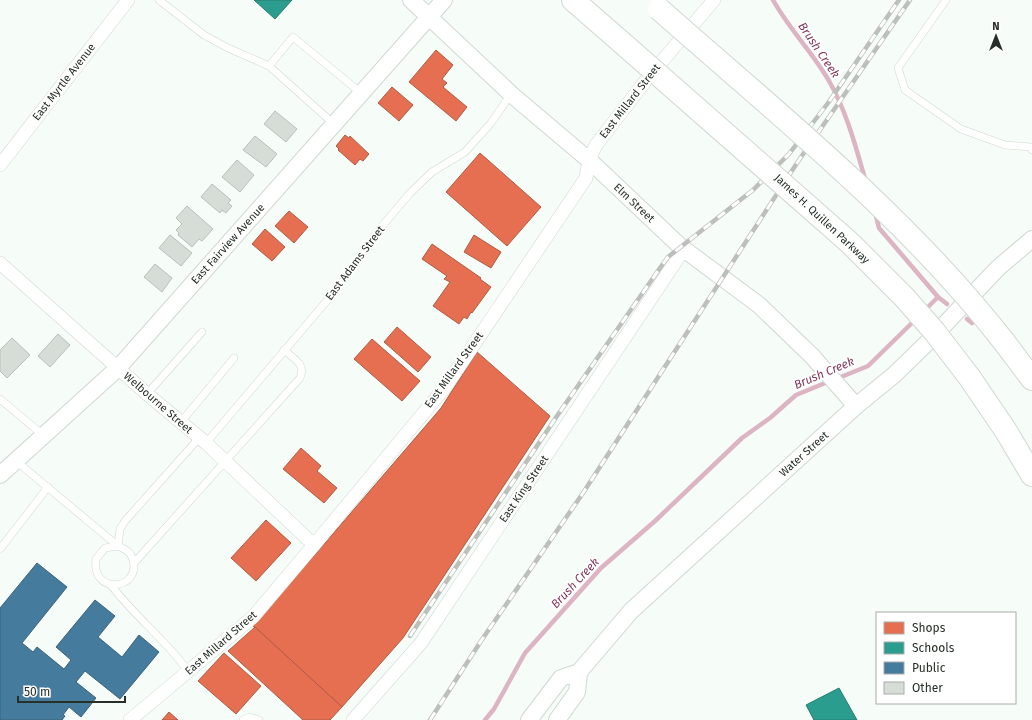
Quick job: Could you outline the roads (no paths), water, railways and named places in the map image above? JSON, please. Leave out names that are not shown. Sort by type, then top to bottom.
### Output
[{"type":"highway","name":"James H. Quillen Parkway","points":[[573,0],[850,243],[904,297],[934,331],[970,378],[1006,431],[1032,475]]},
{"type":"highway","points":[[654,4],[867,193],[943,269],[980,310],[1032,379]]},
{"type":"street","name":"East Myrtle Avenue","points":[[0,165],[128,0]]},
{"type":"street","name":"Elm Street","points":[[411,0],[430,16],[512,94],[589,160],[684,249],[759,305],[812,356],[856,406]]},
{"type":"street","name":"East Fairview Avenue","points":[[0,475],[118,368],[444,0]]},
{"type":"street","name":"East Millard Street","points":[[130,720],[253,617],[446,386],[586,178],[589,160],[596,145],[647,79],[714,0]]},
{"type":"street","name":"Water Street","points":[[529,720],[561,678],[579,672],[631,611],[856,406],[894,375],[929,341],[998,268],[1032,239]]},
{"type":"street","name":"East King Street","points":[[354,720],[421,643],[684,249]]},
{"type":"street","name":"Welbourne Street","points":[[0,263],[147,394],[202,440],[314,545]]},
{"type":"street","points":[[557,720],[577,692],[579,672]]},
{"type":"lane","points":[[946,0],[898,68],[905,90],[961,129],[1005,145],[1031,147],[1032,150]]},
{"type":"lane","points":[[164,1],[204,35],[228,48],[269,66],[334,124]]},
{"type":"lane","points":[[269,66],[293,37],[362,93]]},
{"type":"lane","name":"East Adams Street","points":[[118,546],[120,529],[125,521],[202,440],[284,350],[336,290],[383,226],[410,193],[432,172],[465,152],[512,94]]},
{"type":"lane","points":[[147,394],[202,332]]},
{"type":"lane","points":[[134,563],[300,378],[303,371],[302,366],[284,350]]},
{"type":"lane","points":[[181,422],[234,358]]},
{"type":"lane","points":[[1,401],[44,436]]},
{"type":"lane","points":[[16,461],[118,546],[130,552],[134,563],[134,569],[129,579],[118,585],[111,585]]},
{"type":"lane","points":[[0,549],[48,487]]},
{"type":"lane","points":[[118,546],[105,548],[96,559],[96,572],[100,578],[111,585],[125,604],[177,655],[188,671]]},
{"type":"lane","points":[[243,720],[254,717],[259,720]]},
{"type":"waterway","name":"Brush Creek","points":[[773,0],[779,11],[829,81],[841,105],[866,182]]},
{"type":"waterway","name":"Brush Creek","points":[[875,212],[879,228],[938,297],[947,304]]},
{"type":"waterway","name":"Brush Creek","points":[[924,311],[938,297]]},
{"type":"waterway","name":"Brush Creek","points":[[836,379],[868,366],[916,319]]},
{"type":"waterway","points":[[967,319],[972,323]]},
{"type":"waterway","name":"Brush Creek","points":[[485,720],[494,709],[525,653],[601,568],[655,521],[742,438],[770,418],[796,395],[830,381]]},
{"type":"railway","points":[[410,636],[557,416],[668,257],[753,190],[789,154],[828,103],[899,0]]},
{"type":"railway","points":[[430,720],[483,638],[583,493],[797,163],[910,0]]}]
